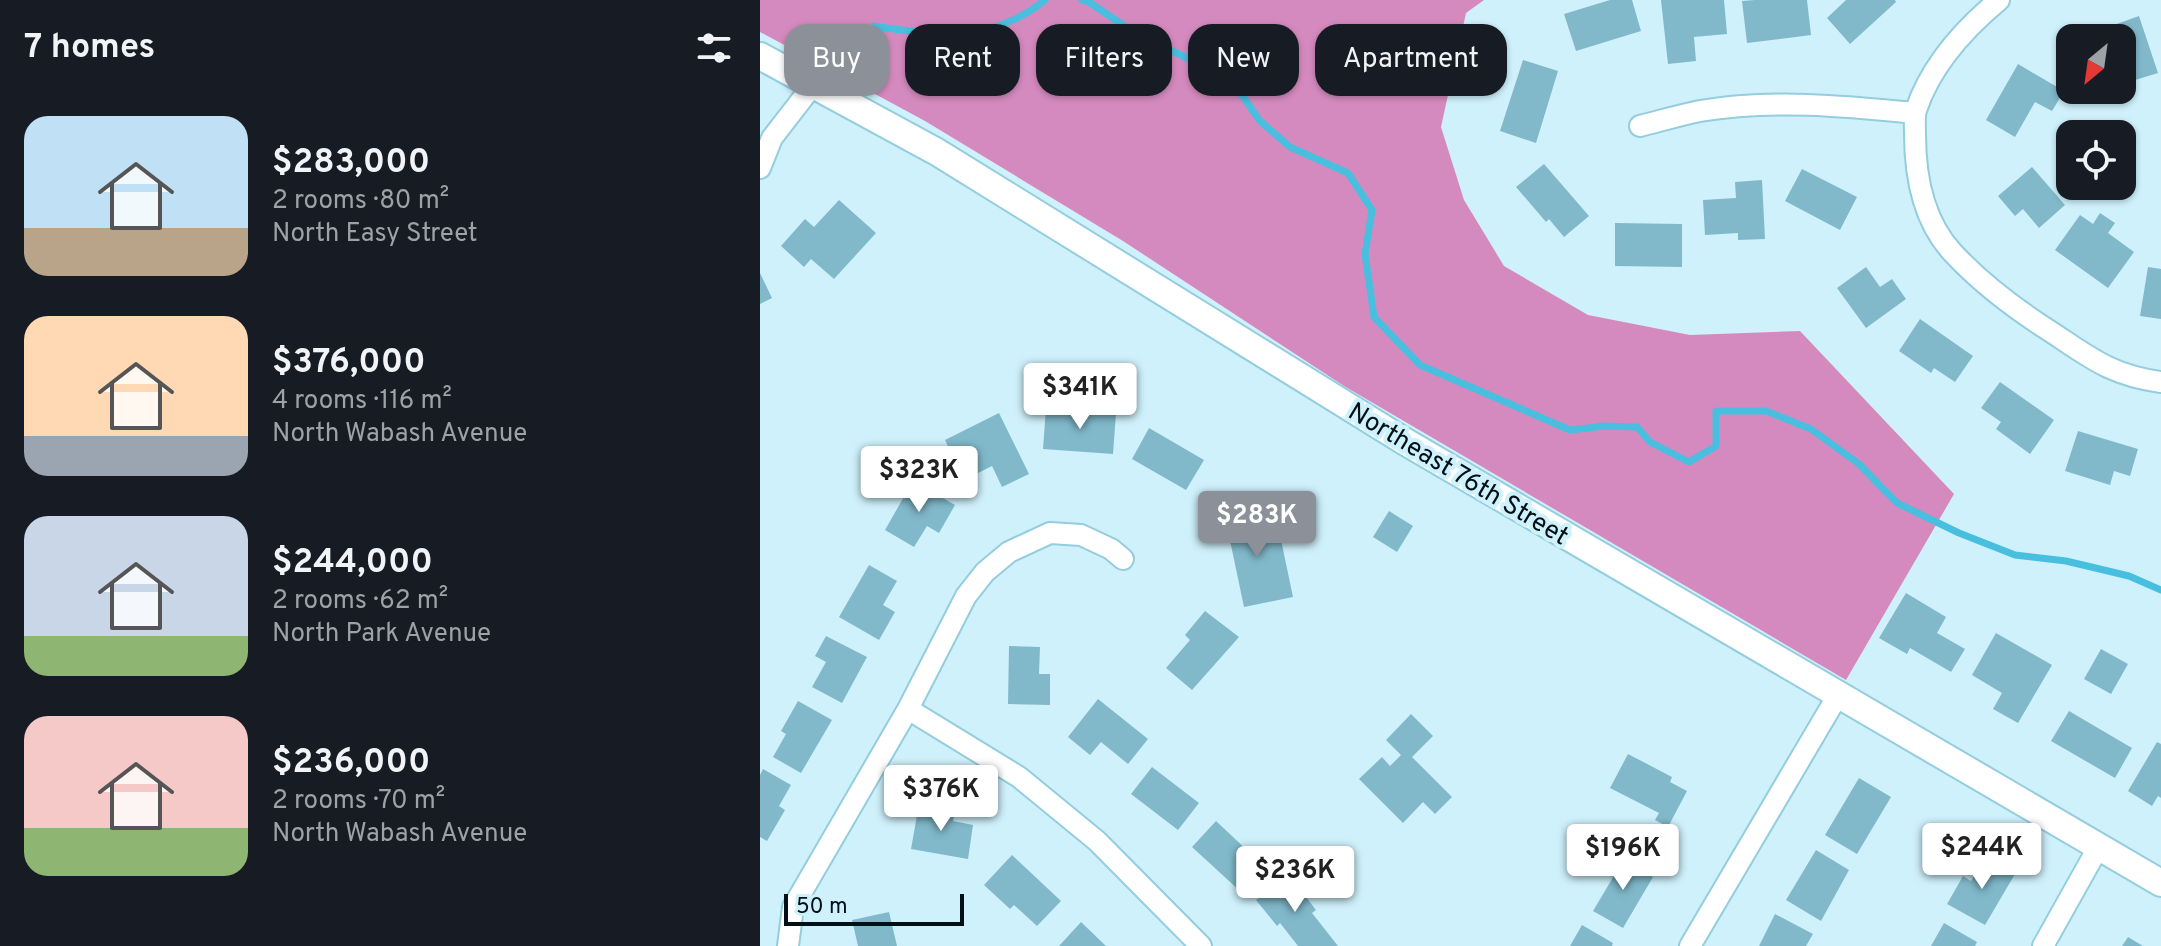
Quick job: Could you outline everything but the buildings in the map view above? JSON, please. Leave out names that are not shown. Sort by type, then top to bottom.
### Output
[{"type":"street","points":[[1999,0],[1947,50],[1915,113],[1915,164],[1918,186],[1927,210],[1951,251],[2013,307],[2102,366],[2135,378],[2161,382]]},
{"type":"street","name":"Northeast 76th Street","points":[[760,56],[784,69]]},
{"type":"street","points":[[760,168],[772,138],[804,96]]},
{"type":"street","name":"Northeast 76th Street","points":[[833,96],[937,152],[1404,441],[2161,883]]},
{"type":"street","points":[[1640,126],[1700,111],[1747,106],[1818,104],[1915,113]]},
{"type":"street","points":[[788,946],[793,907],[908,709],[966,596],[985,572],[1009,552],[1050,533],[1081,535],[1111,549],[1123,559]]},
{"type":"street","points":[[1690,946],[1838,695]]},
{"type":"street","points":[[908,709],[1019,777],[1097,841],[1201,946]]},
{"type":"street","points":[[2043,946],[2099,846]]},
{"type":"shaded area","points":[[760,0],[1484,0],[1466,13],[1464,24],[1315,24],[1315,96],[1448,96],[1441,127],[1464,200],[1504,266],[1588,315],[1690,335],[1800,331],[1954,494],[1846,680],[1344,386],[1123,241],[879,96],[889,96],[889,24],[784,24],[784,45],[760,32]]},
{"type":"waterway","points":[[889,28],[942,34],[984,30],[1005,24],[1045,0]]},
{"type":"waterway","points":[[1082,0],[1135,33],[1187,58],[1242,95],[1260,121],[1290,147],[1348,173],[1372,210],[1365,254],[1374,317],[1420,365],[1570,430],[1604,426],[1637,427],[1650,442],[1689,462],[1716,446],[1716,411],[1766,411],[1811,429],[1859,464],[1897,503],[1959,533],[2015,555],[2066,561],[2129,576],[2161,590]]}]
